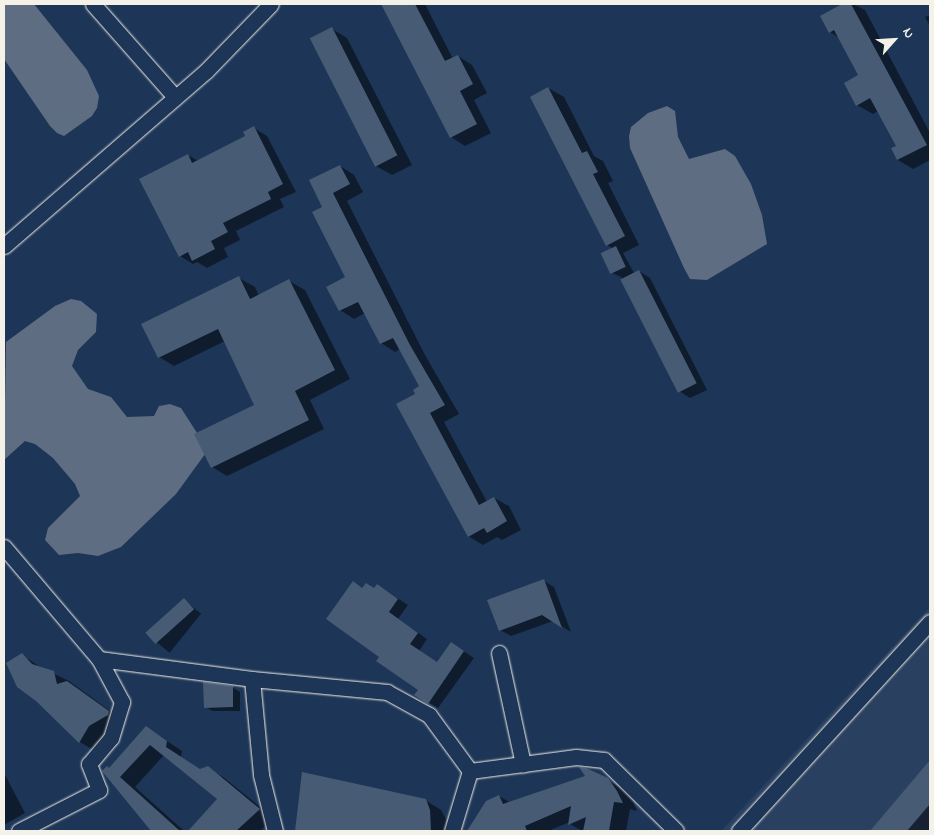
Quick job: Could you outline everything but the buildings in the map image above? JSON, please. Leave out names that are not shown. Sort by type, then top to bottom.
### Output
[{"type":"street","points":[[93,4],[175,97]]},
{"type":"street","points":[[4,246],[206,71],[271,4]]},
{"type":"street","points":[[4,547],[98,659],[122,702],[111,738],[89,764],[99,790],[19,831]]},
{"type":"street","points":[[739,831],[930,622]]},
{"type":"street","points":[[499,653],[523,764]]},
{"type":"street","points":[[98,659],[252,680],[387,692],[429,715],[470,771]]},
{"type":"street","points":[[252,680],[261,774],[275,831]]},
{"type":"street","points":[[470,771],[576,757],[604,760],[676,831]]},
{"type":"street","points":[[452,831],[470,771]]},
{"type":"shaded area","points":[[4,4],[34,4],[87,70],[99,96],[97,108],[92,116],[64,136],[57,133],[50,126],[4,59]]},
{"type":"shaded area","points":[[667,106],[675,111],[678,137],[689,159],[725,149],[735,156],[751,184],[762,215],[767,244],[707,280],[690,279],[630,148],[629,136],[631,127],[648,113]]},
{"type":"shaded area","points":[[71,299],[81,301],[97,314],[96,332],[78,350],[72,366],[88,389],[111,397],[127,417],[154,416],[159,406],[170,404],[181,408],[208,450],[176,494],[121,547],[98,556],[78,553],[59,555],[45,540],[48,528],[80,496],[75,484],[53,458],[35,444],[25,441],[4,460],[6,342],[55,306]]},
{"type":"shaded area","points":[[930,607],[930,831],[721,831]]}]
